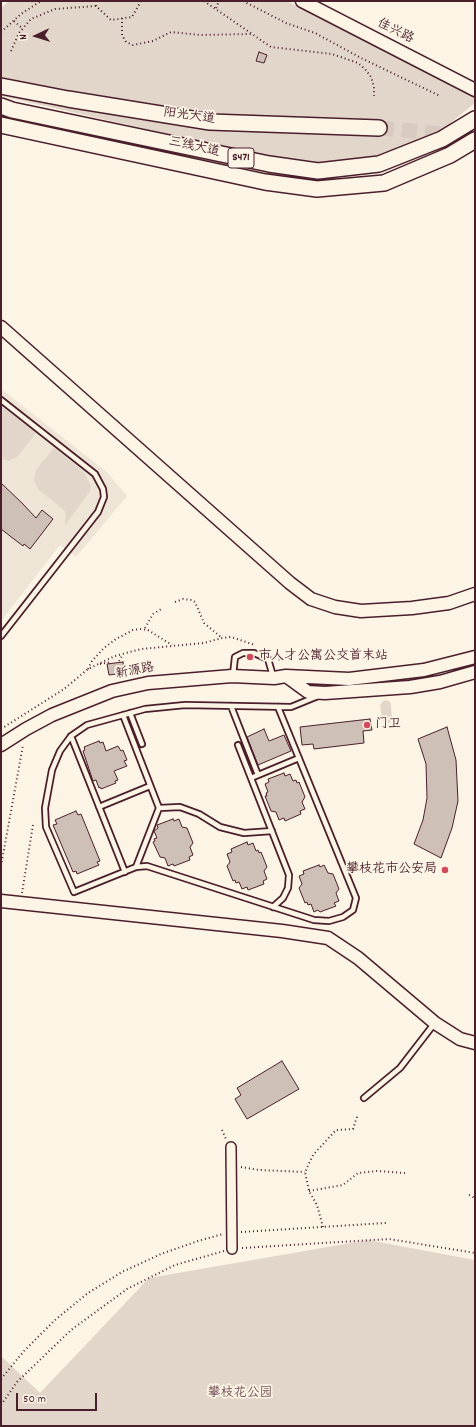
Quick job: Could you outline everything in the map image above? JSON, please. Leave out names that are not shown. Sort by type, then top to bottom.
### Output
[{"type":"main road","name":"阳光大道","points":[[1,86],[68,99],[210,122],[379,128]]},
{"type":"main road","name":"三线大道","points":[[1,106],[20,112],[268,164],[318,171],[379,164],[442,139],[475,119]]},
{"type":"main road","name":"三线大道","points":[[1,125],[265,182],[317,189],[384,183],[450,155],[475,140]]},
{"type":"street","name":"佳兴路","points":[[302,1],[475,90]]},
{"type":"street","points":[[1,326],[290,583],[311,599],[335,607],[361,611],[412,608],[441,604],[475,594]]},
{"type":"street","name":"新源路","points":[[1,745],[26,728],[52,715],[112,691],[148,683],[232,676],[274,678],[286,676],[349,679],[424,670],[475,657]]},
{"type":"street","points":[[286,676],[308,692],[325,693],[410,687],[440,682],[475,672]]},
{"type":"street","points":[[1,901],[282,931],[328,938],[358,958],[435,1023],[460,1039],[475,1043]]},
{"type":"street","points":[[231,1147],[232,1249]]},
{"type":"lane","points":[[1,400],[95,474],[103,489],[104,497],[98,512],[1,636]]},
{"type":"lane","points":[[232,676],[235,657],[243,653],[254,653],[268,659],[274,678]]},
{"type":"lane","points":[[278,707],[356,898],[353,910],[343,917],[329,921],[314,920],[147,866],[136,867],[74,892],[46,827],[45,808],[52,770],[60,751],[71,736],[87,725],[145,709],[186,706],[292,707],[325,693]]},
{"type":"lane","points":[[231,706],[258,775]]},
{"type":"lane","points":[[130,713],[142,744]]},
{"type":"lane","points":[[123,715],[159,808],[136,867]]},
{"type":"lane","points":[[71,736],[125,872]]},
{"type":"lane","points":[[238,745],[289,875],[288,888],[283,898],[274,907]]},
{"type":"lane","points":[[251,778],[299,758]]},
{"type":"lane","points":[[99,807],[150,786]]},
{"type":"lane","points":[[159,808],[180,807],[199,814],[220,827],[244,833],[272,831]]},
{"type":"lane","points":[[364,1098],[400,1068],[435,1023]]},
{"type":"path","points":[[1,32],[21,14],[41,1]]},
{"type":"path","points":[[96,1],[96,6],[111,20],[132,17],[141,1]]},
{"type":"path","points":[[204,1],[271,47],[332,54],[358,63],[371,77],[374,96]]},
{"type":"path","points":[[216,8],[220,1]]},
{"type":"path","points":[[243,1],[286,23],[315,33],[361,58],[440,96]]},
{"type":"path","points":[[11,51],[23,29],[31,19],[55,9],[96,6]]},
{"type":"path","points":[[122,18],[122,35],[126,42],[133,45],[153,42],[171,32],[200,35],[252,34]]},
{"type":"path","points":[[14,21],[23,29]]},
{"type":"path","points":[[175,602],[188,599],[195,602],[204,623],[222,638]]},
{"type":"path","points":[[145,629],[149,619],[163,608]]},
{"type":"path","points":[[88,669],[92,661],[116,639],[133,630],[145,629],[173,646]]},
{"type":"path","points":[[1,729],[64,689],[88,669],[123,654],[141,649],[204,643],[231,637],[257,647]]},
{"type":"path","points":[[119,661],[123,654]]},
{"type":"path","points":[[271,656],[283,661]]},
{"type":"path","points":[[98,664],[111,662]]},
{"type":"path","points":[[1,866],[26,728]]},
{"type":"path","points":[[20,903],[33,825]]},
{"type":"path","points":[[323,1227],[317,1205],[309,1190],[305,1172],[312,1155],[336,1130],[353,1129],[358,1114]]},
{"type":"path","points":[[231,1165],[259,1170],[305,1172]]},
{"type":"path","points":[[309,1190],[343,1185],[358,1173],[377,1171],[405,1173]]},
{"type":"path","points":[[469,1195],[475,1198]]},
{"type":"path","points":[[1,1379],[24,1351],[55,1320],[88,1293],[122,1272],[161,1254],[198,1241],[232,1232],[386,1223]]},
{"type":"path","points":[[1,1404],[17,1382],[71,1330],[127,1289],[174,1265],[232,1249],[389,1239],[475,1253]]},
{"type":"shaded area","points":[[1,389],[107,472],[127,496],[76,557],[60,545],[1,621]]},
{"type":"green space","points":[[9,1],[287,1],[475,96],[475,103],[437,134],[377,158],[318,163],[269,157],[1,96],[1,8]]},
{"type":"green space","points":[[1,406],[36,433],[18,456],[9,461],[1,459]]},
{"type":"green space","points":[[54,448],[84,472],[91,486],[91,490],[65,525],[65,511],[38,489],[34,480],[36,470]]},
{"type":"green space","points":[[384,700],[389,701],[391,704],[392,720],[388,724],[384,723],[382,719],[380,705]]},
{"type":"green space","name":"攀枝花公园","points":[[368,1240],[475,1260],[475,1426],[1,1426],[1,1356],[40,1393],[149,1278]]},
{"type":"building","points":[[259,52],[267,55],[264,63],[256,61]]},
{"type":"building","points":[[1,483],[36,518],[42,510],[53,519],[30,549],[24,544],[23,546],[1,529]]},
{"type":"building","points":[[123,662],[125,673],[109,675],[107,664]]},
{"type":"building","points":[[370,719],[372,730],[363,731],[364,743],[314,749],[313,744],[302,745],[300,727]]},
{"type":"building","points":[[447,727],[456,760],[458,801],[452,828],[441,858],[414,844],[423,820],[427,798],[426,764],[418,739]]},
{"type":"building","points":[[264,729],[269,741],[284,735],[291,751],[258,765],[247,737]]},
{"type":"building","points":[[99,741],[100,743],[103,742],[106,751],[118,746],[121,751],[123,750],[127,760],[124,761],[127,766],[114,771],[118,780],[115,781],[116,783],[101,789],[100,787],[99,788],[96,780],[93,781],[83,751],[85,750],[84,747]]},
{"type":"building","points":[[284,773],[285,776],[290,774],[293,781],[296,780],[297,783],[299,782],[305,797],[302,802],[305,809],[300,811],[301,814],[285,821],[284,818],[279,820],[276,812],[271,811],[265,796],[267,796],[266,793],[268,792],[265,784],[269,782],[268,779]]},
{"type":"building","points":[[76,811],[78,815],[81,814],[100,861],[97,862],[99,865],[77,874],[76,871],[73,872],[53,825],[57,824],[55,820]]},
{"type":"building","points":[[173,819],[174,821],[179,819],[182,827],[187,828],[193,843],[190,847],[193,855],[189,857],[190,860],[174,866],[173,864],[168,866],[165,858],[160,857],[153,842],[155,841],[154,839],[157,838],[154,831],[158,828],[157,825]]},
{"type":"building","points":[[247,842],[248,845],[253,843],[256,851],[258,850],[259,853],[261,852],[267,867],[264,871],[267,879],[263,881],[264,884],[248,890],[247,887],[242,889],[239,882],[236,883],[235,880],[233,881],[227,866],[230,862],[227,854],[232,852],[231,849]]},
{"type":"building","points":[[319,865],[320,867],[324,865],[328,873],[333,874],[339,889],[336,893],[339,901],[334,903],[336,906],[320,912],[318,910],[314,912],[311,904],[308,905],[307,902],[305,903],[299,888],[302,884],[299,876],[304,874],[303,871]]},
{"type":"building","points":[[282,1061],[299,1089],[247,1119],[235,1099],[241,1095],[237,1088]]},
{"type":"tunnel","points":[[379,128],[475,137]]},
{"type":"place","name":"市人才公寓公交首末站","points":[[250,657]]},
{"type":"place","name":"门卫","points":[[367,725]]},
{"type":"place","name":"攀枝花市公安局","points":[[445,870]]}]
